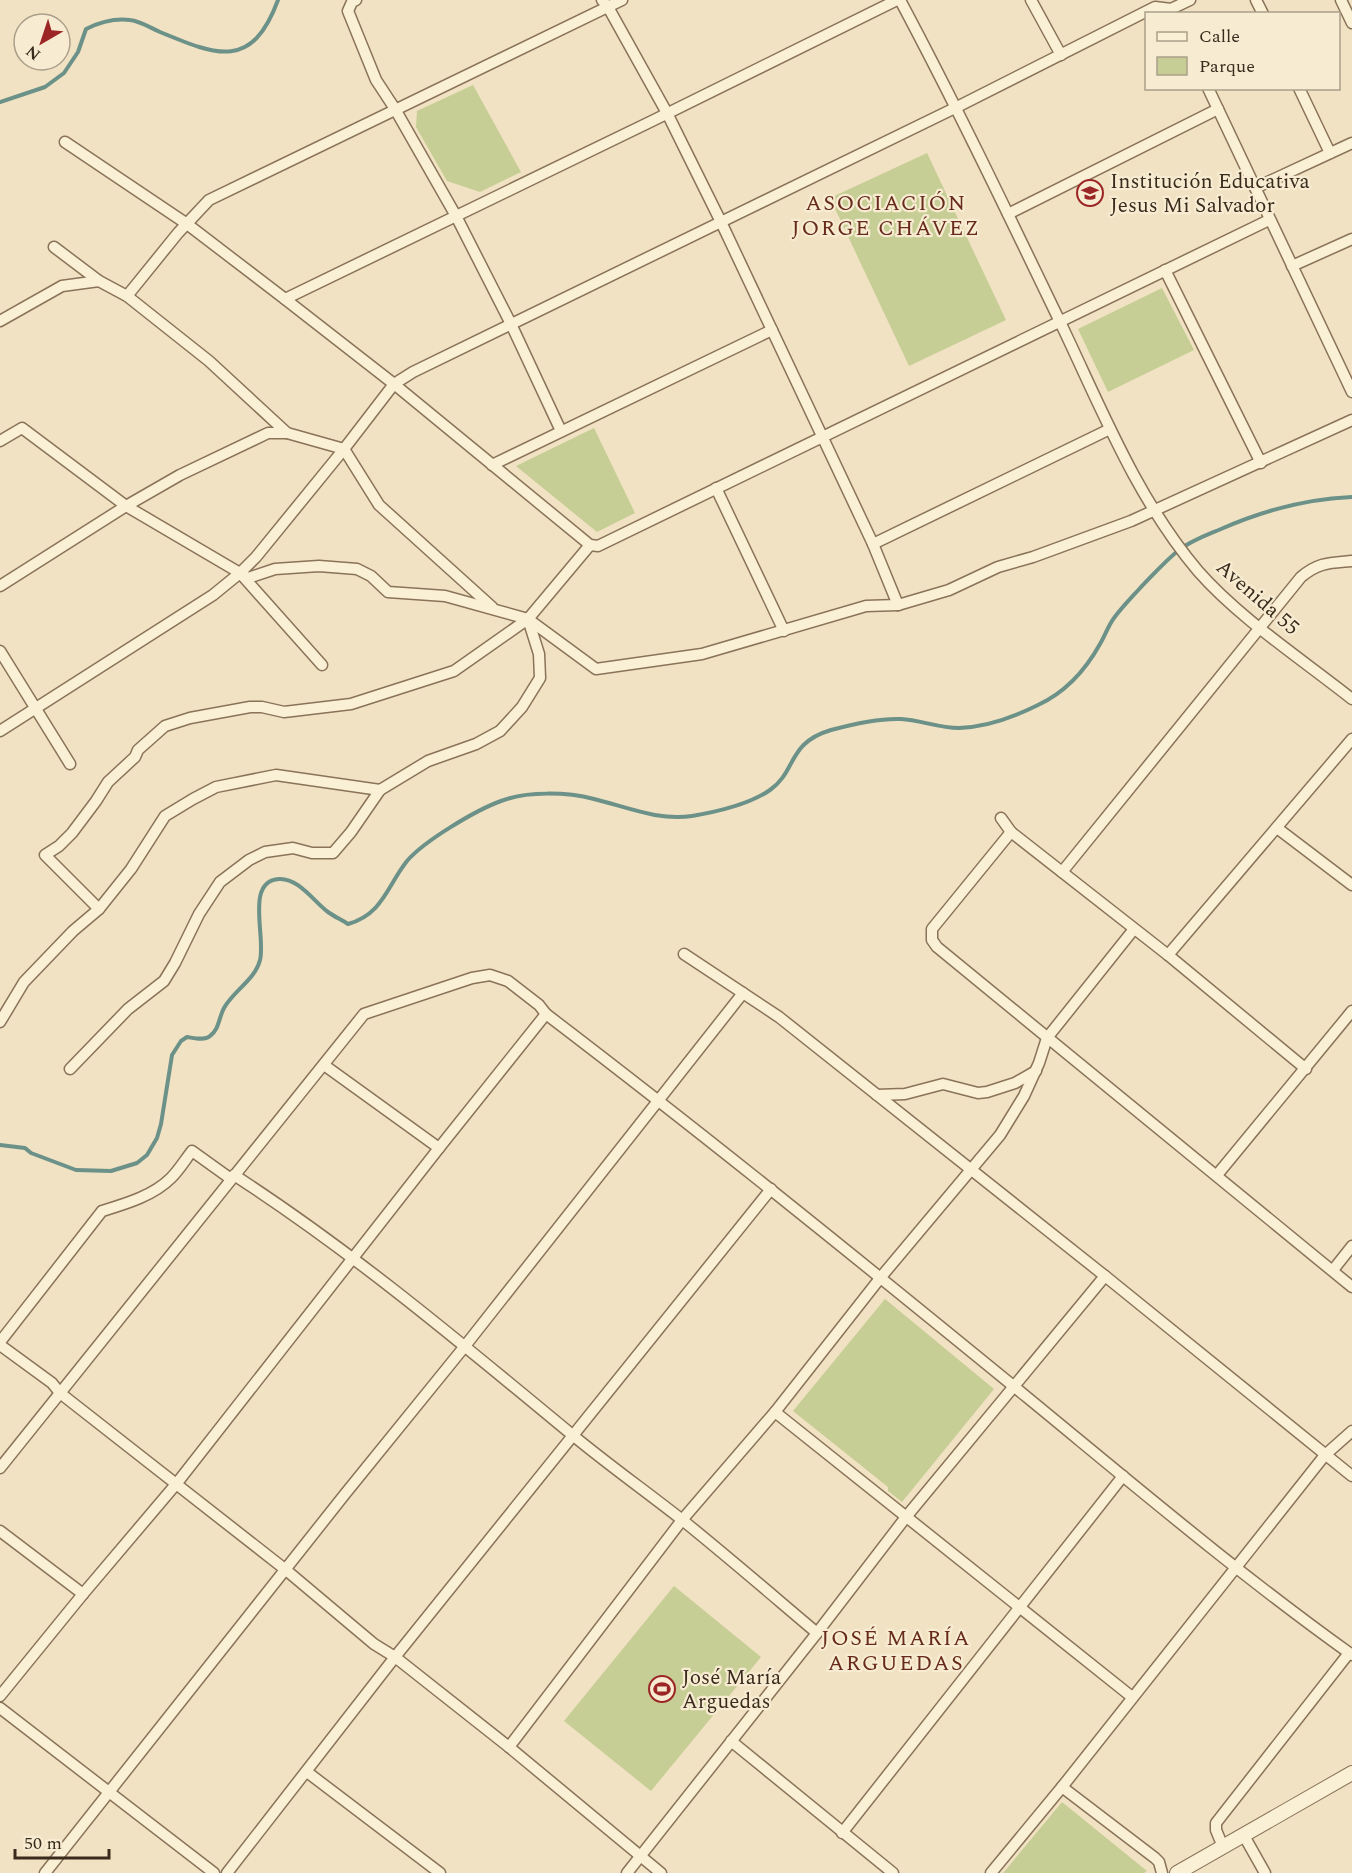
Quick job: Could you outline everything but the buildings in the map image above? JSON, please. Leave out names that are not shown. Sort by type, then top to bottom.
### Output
[{"type":"street","points":[[356,0],[352,2],[348,11],[376,80],[456,216],[511,324],[561,431]]},
{"type":"street","points":[[127,296],[209,200],[605,3],[622,0]]},
{"type":"street","points":[[285,298],[898,0]]},
{"type":"street","name":"Avenida 55","points":[[898,0],[957,107],[1110,429],[1153,511],[1203,576],[1260,627],[1352,699]]},
{"type":"street","points":[[1031,0],[1061,54]]},
{"type":"street","points":[[0,731],[213,594],[240,573],[264,548],[345,449],[394,384],[511,324],[957,107],[1155,7],[1169,7],[1190,0]]},
{"type":"street","points":[[1341,0],[1352,23]]},
{"type":"street","points":[[605,3],[667,114],[721,222],[873,544],[898,605]]},
{"type":"street","points":[[1209,90],[1352,392]]},
{"type":"street","points":[[1300,90],[1330,153]]},
{"type":"street","points":[[1008,214],[1218,109]]},
{"type":"street","points":[[65,142],[187,224],[285,298],[590,545],[598,546],[1269,220]]},
{"type":"street","points":[[1256,188],[1352,142]]},
{"type":"street","points":[[1292,266],[1352,239]]},
{"type":"street","points":[[54,247],[99,281],[127,296],[209,361],[287,432]]},
{"type":"street","points":[[1165,270],[1261,463]]},
{"type":"street","points":[[0,321],[63,286],[99,281]]},
{"type":"street","points":[[492,465],[772,330]]},
{"type":"street","points":[[0,441],[22,428],[126,506],[248,578],[275,569],[319,566],[357,569],[371,576],[388,592],[445,596],[528,619],[596,669],[702,654],[866,606],[898,605],[949,590],[998,567],[1116,527],[1352,420]]},
{"type":"street","points":[[873,544],[1110,429]]},
{"type":"street","points":[[0,586],[126,506],[180,475],[268,433],[287,432],[345,449],[379,505],[494,609]]},
{"type":"street","points":[[716,488],[783,631]]},
{"type":"street","points":[[99,909],[45,855],[59,846],[72,833],[108,782],[135,757],[138,750],[165,726],[190,718],[250,707],[284,712],[351,704],[454,671],[528,619],[590,545]]},
{"type":"street","points":[[1062,872],[1301,576],[1314,566],[1352,561]]},
{"type":"street","points":[[240,573],[322,664]]},
{"type":"street","points":[[70,1069],[128,1009],[164,981],[199,914],[220,882],[249,860],[265,852],[293,848],[312,853],[333,853],[351,832],[380,790],[428,761],[476,744],[500,731],[522,707],[540,678],[539,654],[528,619]]},
{"type":"street","points":[[0,651],[70,764]]},
{"type":"street","points":[[1168,955],[1352,739]]},
{"type":"street","points":[[0,1022],[29,976],[73,931],[99,909],[130,869],[165,816],[216,787],[276,776],[380,790]]},
{"type":"street","points":[[1001,818],[1011,832],[1168,955],[1305,1069]]},
{"type":"street","points":[[1277,828],[1352,885]]},
{"type":"street","points":[[1011,832],[932,929],[932,940],[937,947],[1217,1174],[1352,1287]]},
{"type":"street","points":[[509,1748],[682,1520],[775,1412],[881,1278],[1000,1135],[1024,1096],[1036,1071],[1047,1038],[1134,929]]},
{"type":"street","points":[[684,954],[779,1017],[1352,1476]]},
{"type":"street","points":[[0,1468],[364,1014],[472,978],[490,975],[502,978],[540,1005],[546,1014],[771,1189],[1236,1566],[1351,1654],[1216,1823],[1216,1830],[1223,1846]]},
{"type":"street","points":[[45,1873],[743,993]]},
{"type":"street","points":[[1217,1174],[1352,1011]]},
{"type":"street","points":[[0,1696],[177,1483],[546,1014]]},
{"type":"street","points":[[324,1065],[439,1148]]},
{"type":"street","points":[[877,1095],[905,1094],[943,1084],[978,1093],[987,1092],[1015,1083],[1036,1071]]},
{"type":"street","points":[[661,1873],[395,1657],[374,1644],[286,1569],[0,1344],[102,1211],[128,1203],[155,1189],[170,1178],[192,1151],[269,1198],[353,1258],[682,1520],[817,1634]]},
{"type":"street","points":[[227,1873],[395,1657],[771,1189]]},
{"type":"street","points":[[1333,1270],[1352,1246]]},
{"type":"street","points":[[627,1873],[817,1634],[906,1516],[1105,1276]]},
{"type":"street","points":[[775,1412],[1132,1697]]},
{"type":"street","points":[[991,1873],[1325,1455],[1352,1431]]},
{"type":"street","points":[[842,1833],[1123,1476]]},
{"type":"street","points":[[0,1531],[83,1594]]},
{"type":"street","points":[[0,1708],[214,1873]]},
{"type":"street","points":[[731,1741],[893,1873]]},
{"type":"street","points":[[307,1772],[440,1873]]},
{"type":"street","points":[[1177,1873],[1352,1773]]},
{"type":"street","points":[[1062,1787],[1155,1858],[1159,1862],[1162,1873]]},
{"type":"street","points":[[1244,1834],[1265,1873]]},
{"type":"green space","points":[[473,85],[521,172],[480,192],[447,181],[416,127],[417,111]]},
{"type":"green space","points":[[927,153],[1006,320],[909,366],[830,198]]},
{"type":"green space","points":[[1162,288],[1194,350],[1108,392],[1078,329]]},
{"type":"green space","points":[[594,428],[635,513],[597,532],[516,466]]},
{"type":"green space","points":[[885,1299],[994,1389],[902,1502],[888,1491],[888,1487],[793,1411]]},
{"type":"green space","name":"José María Arguedas","points":[[674,1586],[761,1657],[651,1791],[564,1721]]},
{"type":"green space","points":[[1062,1802],[1147,1871],[1144,1873],[1003,1873]]},
{"type":"waterway","points":[[0,102],[45,87],[64,73],[78,52],[86,29],[97,24],[113,20],[134,21],[199,47],[216,51],[231,51],[245,47],[257,38],[268,22],[278,0]]},
{"type":"waterway","points":[[0,1145],[25,1148],[31,1153],[76,1170],[111,1171],[137,1163],[147,1155],[157,1138],[161,1124],[172,1055],[181,1041],[187,1037],[208,1038],[213,1033],[224,1008],[257,967],[261,950],[260,899],[263,889],[269,882],[279,879],[293,882],[328,912],[348,924],[360,919],[377,906],[400,870],[425,844],[478,811],[501,801],[523,795],[572,795],[655,815],[692,816],[722,810],[762,795],[779,782],[799,750],[807,742],[831,730],[883,719],[908,720],[959,728],[979,726],[1010,717],[1048,700],[1074,680],[1094,654],[1120,610],[1164,563],[1184,546],[1237,522],[1269,511],[1318,500],[1352,497]]},
{"type":"place","name":"Institución Educativa Jesus Mi Salvador","points":[[1090,193]]},
{"type":"place","name":"José María Arguedas","points":[[662,1689]]},
{"type":"district","name":"ASOCIACIÓN JORGE CHÁVEZ","points":[[886,214]]},
{"type":"district","name":"JOSÉ MARÍA ARGUEDAS","points":[[896,1650]]}]
